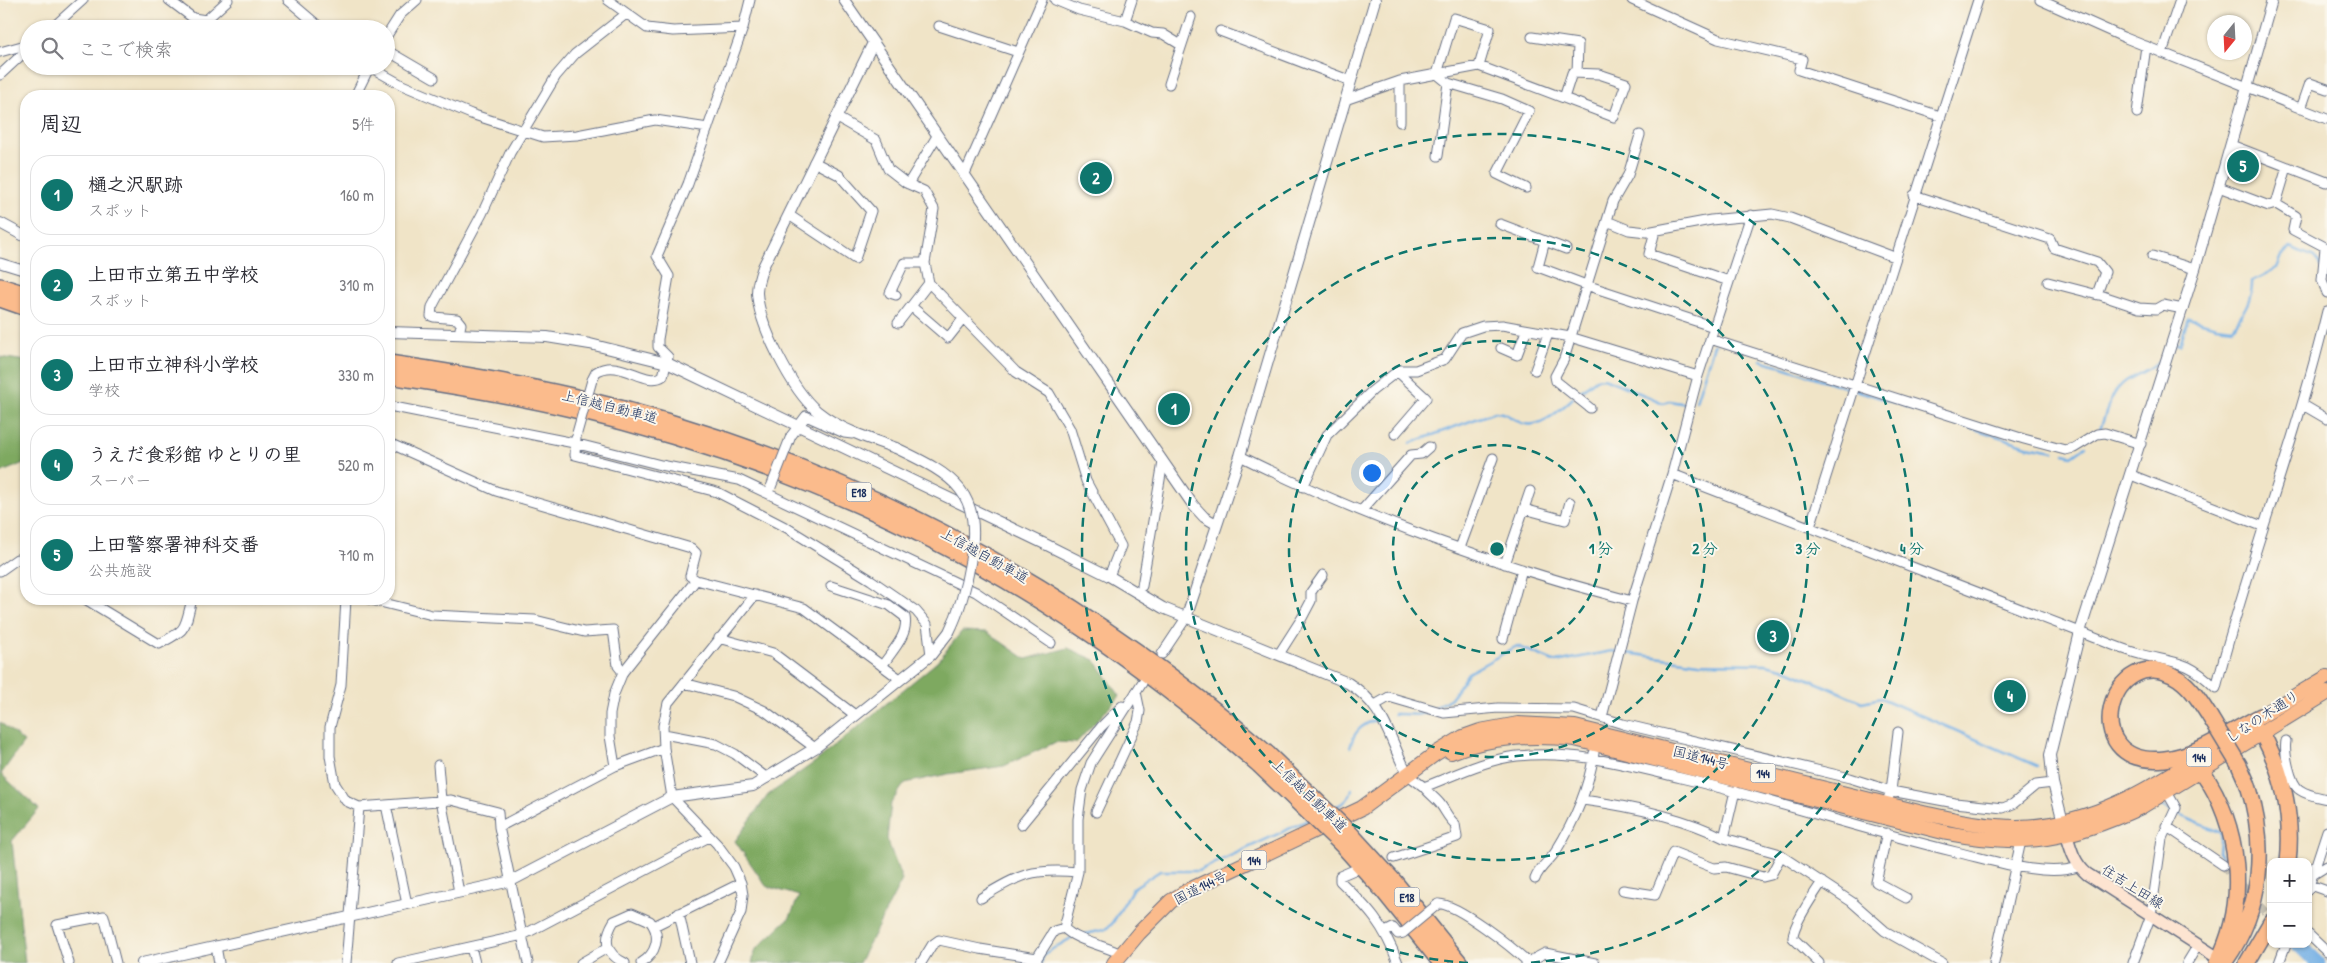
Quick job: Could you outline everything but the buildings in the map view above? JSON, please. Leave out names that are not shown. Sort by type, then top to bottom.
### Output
[{"type":"highway","points":[[0,286],[20,292]]},
{"type":"highway","points":[[0,299],[20,306]]},
{"type":"highway","name":"上信越自動車道","points":[[395,364],[530,387],[661,420],[784,460],[881,501],[980,551],[1080,611],[1174,676],[1346,839],[1394,881],[1460,963]]},
{"type":"highway","name":"上信越自動車道","points":[[395,377],[518,398],[622,422],[778,472],[852,503],[978,565],[1074,623],[1264,760]]},
{"type":"highway","points":[[2218,960],[2247,922],[2257,886],[2260,847],[2258,826],[2248,785],[2239,765],[2210,717],[2197,698],[2170,674],[2151,671],[2131,677],[2116,691],[2109,712],[2110,730],[2121,746],[2136,756],[2155,760],[2200,748],[2262,716]]},
{"type":"highway","name":"しなの木通り","points":[[2065,829],[2088,815],[2139,793],[2327,677]]},
{"type":"highway","name":"しなの木通り","points":[[2065,829],[2115,819],[2167,792],[2327,693]]},
{"type":"highway","name":"国道144号","points":[[1118,959],[1158,912],[1179,896],[1346,817],[1379,797],[1449,745],[1480,731],[1518,724],[1557,724],[1607,733],[1888,797],[1991,826],[2040,826],[2065,829]]},
{"type":"highway","points":[[2204,754],[2244,732],[2256,731],[2262,733],[2272,753],[2285,794],[2290,834],[2288,858]]},
{"type":"highway","name":"国道144号","points":[[1408,775],[1448,753],[1484,741],[1538,736],[1947,833],[2021,841],[2065,829]]},
{"type":"highway","points":[[2202,771],[2220,800],[2228,820],[2236,862],[2235,902],[2232,921],[2218,960]]},
{"type":"highway","name":"上信越自動車道","points":[[1346,839],[1384,892],[1441,963]]},
{"type":"highway","points":[[2247,963],[2267,929]]},
{"type":"main road","points":[[2065,829],[2071,853],[2078,866]]},
{"type":"main road","name":"住吉上田線","points":[[2078,866],[2087,874],[2198,944],[2218,960]]},
{"type":"street","points":[[61,20],[83,0]]},
{"type":"street","points":[[169,0],[193,18],[206,20],[228,0]]},
{"type":"street","points":[[288,0],[311,20]]},
{"type":"street","points":[[395,23],[400,15],[417,0]]},
{"type":"street","points":[[750,0],[743,28],[688,184],[657,256],[669,276],[658,347],[668,358],[663,376],[658,379],[611,366],[596,372],[574,443],[575,454],[717,492],[787,528],[871,580],[916,611],[927,624],[931,655]]},
{"type":"street","points":[[844,0],[1193,505],[1216,524]]},
{"type":"street","points":[[964,176],[1042,0]]},
{"type":"street","points":[[1055,0],[1079,10],[1125,21],[1152,33],[1164,34],[1182,45]]},
{"type":"street","points":[[1125,21],[1132,0]]},
{"type":"street","points":[[1162,654],[1186,618],[1240,456],[1375,0]]},
{"type":"street","points":[[1632,0],[1718,39],[1802,59],[1799,70],[1940,116]]},
{"type":"street","points":[[1810,526],[1894,257],[1978,0]]},
{"type":"street","points":[[2040,0],[2162,53],[2327,119]]},
{"type":"street","points":[[2162,53],[2180,0]]},
{"type":"street","points":[[2065,829],[2052,783],[2050,755],[2080,632],[2183,309],[2272,0]]},
{"type":"street","points":[[612,1],[626,14],[647,28],[656,30],[743,28]]},
{"type":"street","points":[[459,334],[461,324],[457,319],[431,316],[432,308],[482,214],[510,153],[556,76],[575,54],[626,14]]},
{"type":"street","points":[[1169,84],[1191,17]]},
{"type":"street","points":[[1437,74],[1454,18],[1490,30],[1480,66]]},
{"type":"street","points":[[939,26],[1018,52]]},
{"type":"street","points":[[1220,31],[1351,81]]},
{"type":"street","points":[[1532,37],[1578,44],[1578,73]]},
{"type":"street","points":[[858,435],[817,411],[805,399],[787,374],[762,317],[757,292],[759,279],[788,215],[873,43]]},
{"type":"street","points":[[0,52],[20,46]]},
{"type":"street","points":[[2137,113],[2146,46]]},
{"type":"street","points":[[395,55],[434,78]]},
{"type":"street","points":[[0,74],[20,56]]},
{"type":"street","points":[[1345,100],[1400,81],[1480,66],[1564,98],[1614,117],[1626,84],[1599,74],[1572,73],[1564,98]]},
{"type":"street","points":[[1437,74],[1448,83],[1502,99],[1528,110],[1496,174],[1526,188]]},
{"type":"street","points":[[358,90],[366,75]]},
{"type":"street","points":[[384,75],[402,85],[463,111],[544,137],[577,135],[655,120],[708,128]]},
{"type":"street","points":[[1400,81],[1400,122]]},
{"type":"street","points":[[2301,109],[2310,82],[2327,89]]},
{"type":"street","points":[[1438,156],[1448,83]]},
{"type":"street","points":[[836,117],[876,140],[888,169],[908,184],[924,191],[934,208],[925,263],[929,283],[1016,372],[1049,393],[1070,428],[1086,481],[1121,546],[1109,576]]},
{"type":"street","points":[[1590,408],[1556,381],[1555,376],[1564,358],[1613,201],[1628,175],[1640,135]]},
{"type":"street","points":[[908,184],[937,136]]},
{"type":"street","points":[[2231,145],[2327,182]]},
{"type":"street","points":[[788,215],[855,259],[871,212],[838,175],[814,162]]},
{"type":"street","points":[[2276,204],[2287,167]]},
{"type":"street","points":[[2219,187],[2269,206],[2276,204],[2296,216],[2293,230],[2326,248],[2322,280],[2327,293]]},
{"type":"street","points":[[1914,195],[2050,239],[2054,248],[2097,262],[2105,272],[2098,294]]},
{"type":"street","points":[[1607,221],[1637,231],[1655,231],[1751,215],[1772,214],[1790,218],[1894,257]]},
{"type":"street","points":[[1602,717],[1632,601],[1672,474],[1698,376],[1751,215]]},
{"type":"street","points":[[0,223],[20,234]]},
{"type":"street","points":[[1500,224],[1566,249]]},
{"type":"street","points":[[1655,231],[1649,254],[1729,280]]},
{"type":"street","points":[[1545,241],[1538,266],[1586,285],[1714,327]]},
{"type":"street","points":[[2152,256],[2195,269]]},
{"type":"street","points":[[0,263],[20,269]]},
{"type":"street","points":[[896,295],[890,293],[904,263],[925,263]]},
{"type":"street","points":[[2048,282],[2098,294],[2140,308],[2156,309],[2164,305],[2183,309]]},
{"type":"street","points":[[898,323],[929,283]]},
{"type":"street","points":[[912,307],[948,338],[963,319]]},
{"type":"street","points":[[1672,474],[2142,655],[2185,664],[2199,672],[2216,688],[2233,620],[2262,526],[2303,405],[2327,311]]},
{"type":"street","points":[[1303,487],[1327,435],[1372,391],[1397,371],[1416,370],[1445,359],[1462,332],[1482,326],[1502,325],[1526,331],[1570,337],[1698,376]]},
{"type":"street","points":[[1501,348],[1517,355],[1526,331]]},
{"type":"street","points":[[395,332],[547,337],[612,348],[667,363],[798,424],[1109,576],[1163,608],[1348,683],[1364,693],[1375,705],[1408,775],[1424,787],[1430,797],[1440,803],[1447,818],[1455,824],[1457,837],[1394,858]]},
{"type":"street","points":[[1535,370],[1548,334]]},
{"type":"street","points":[[1710,339],[1853,386],[2065,450],[2074,448],[2097,434],[2105,433],[2141,444]]},
{"type":"street","points":[[1395,434],[1426,398],[1397,371]]},
{"type":"street","points":[[2303,405],[2327,418]]},
{"type":"street","points":[[395,407],[574,443],[661,465],[739,480],[770,490],[976,592],[1051,643]]},
{"type":"street","points":[[142,963],[511,881],[672,797],[753,786],[815,748],[931,655],[949,632],[962,599],[974,542],[974,524],[969,502],[948,476],[896,448],[858,435],[844,433],[806,416],[798,424],[791,436],[770,490]]},
{"type":"street","points":[[395,446],[496,491],[691,548],[696,553],[690,576],[696,580],[804,608],[900,679]]},
{"type":"street","points":[[1362,510],[1410,455],[1421,454],[1429,447]]},
{"type":"street","points":[[1240,456],[1303,487],[1460,548],[1505,564],[1632,601]]},
{"type":"street","points":[[1460,548],[1493,458]]},
{"type":"street","points":[[1142,586],[1163,462]]},
{"type":"street","points":[[2131,475],[2262,526]]},
{"type":"street","points":[[1505,564],[1530,490]]},
{"type":"street","points":[[1524,509],[1565,520],[1570,502]]},
{"type":"street","points":[[0,571],[17,559],[20,560]]},
{"type":"street","points":[[1503,639],[1522,569]]},
{"type":"street","points":[[1279,654],[1311,602],[1312,592],[1323,575]]},
{"type":"street","points":[[615,766],[610,736],[610,714],[614,694],[623,672],[696,580]]},
{"type":"street","points":[[831,586],[889,605],[905,617],[907,625],[882,666]]},
{"type":"street","points":[[718,963],[741,912],[743,895],[741,883],[734,867],[717,844],[672,797],[664,748],[664,734],[668,703],[755,595]]},
{"type":"street","points":[[95,605],[159,644],[181,633],[185,627],[190,605]]},
{"type":"street","points":[[346,605],[340,685],[330,727],[330,756],[335,784],[346,801],[359,807],[441,800],[464,801],[498,812],[499,827],[528,963]]},
{"type":"street","points":[[392,605],[432,615],[535,620],[584,632],[613,630],[618,666],[623,672]]},
{"type":"street","points":[[719,638],[773,652],[855,715]]},
{"type":"street","points":[[684,683],[733,696],[765,711],[815,748]]},
{"type":"street","points":[[1071,934],[1078,872],[1078,819],[1082,790],[1091,763],[1142,683]]},
{"type":"street","points":[[1096,812],[1138,722],[1140,711],[1136,692]]},
{"type":"street","points":[[1021,825],[1101,727],[1136,692]]},
{"type":"street","points":[[1375,705],[1389,697],[1444,713],[1498,708],[1561,707],[1623,724],[1850,778],[1888,797],[2003,808],[2013,804],[2036,785],[2052,783]]},
{"type":"street","points":[[1888,797],[1898,732]]},
{"type":"street","points":[[664,734],[716,744],[735,754],[767,778]]},
{"type":"street","points":[[2286,741],[2285,755],[2295,785],[2306,793],[2327,798]]},
{"type":"street","points":[[499,827],[615,766],[664,748]]},
{"type":"street","points":[[1424,787],[1493,760],[1594,750],[1887,833],[1901,839],[2016,865],[2054,871],[2065,871],[2078,866]]},
{"type":"street","points":[[1535,879],[1538,872],[1555,852],[1583,800],[1594,750]]},
{"type":"street","points":[[438,765],[441,800],[459,892]]},
{"type":"street","points":[[1724,838],[1734,791]]},
{"type":"street","points":[[2132,963],[2151,915],[2159,853],[2166,826],[2176,804],[2167,792]]},
{"type":"street","points":[[1583,800],[1620,804],[1705,828],[1724,838],[1781,856],[1852,902],[1885,931],[1942,963]]},
{"type":"street","points":[[386,805],[407,904]]},
{"type":"street","points":[[346,963],[352,916],[359,807]]},
{"type":"street","points":[[2166,826],[2223,865]]},
{"type":"street","points":[[2312,879],[2327,831]]},
{"type":"street","points":[[1887,833],[1876,882],[1906,898]]},
{"type":"street","points":[[398,963],[421,960],[522,935],[709,837]]},
{"type":"street","points":[[1994,963],[2021,841]]},
{"type":"street","points":[[1623,890],[1655,895],[1673,852],[1714,868],[1726,867],[1763,878],[1771,875],[1781,856]]},
{"type":"street","points":[[2314,874],[2327,866]]},
{"type":"street","points":[[981,898],[1029,872],[1042,870],[1078,872]]},
{"type":"street","points":[[1354,870],[1340,876],[1340,881],[1380,922],[1398,963]]},
{"type":"street","points":[[1819,963],[1793,938],[1792,934],[1800,920],[1801,914],[1822,882]]},
{"type":"street","points":[[654,926],[741,883]]},
{"type":"street","points":[[2312,888],[2327,891]]},
{"type":"street","points":[[1386,932],[1393,928],[1398,934],[1403,933],[1438,904],[1445,903],[1465,914],[1505,942],[1528,963],[1545,953],[1595,963]]},
{"type":"street","points":[[625,963],[616,959],[607,948],[609,929],[614,921],[621,916],[632,913],[640,915],[654,926],[656,935],[653,952],[641,963]]},
{"type":"street","points":[[679,913],[690,963]]},
{"type":"street","points":[[69,963],[56,925],[104,916],[116,963]]},
{"type":"street","points":[[921,963],[932,945],[939,940],[1037,960],[1054,931],[1071,934],[1096,943],[1118,959]]},
{"type":"street","points":[[2312,938],[2327,952]]},
{"type":"street","points":[[2187,963],[2198,944]]},
{"type":"street","points":[[216,946],[220,963]]},
{"type":"street","points":[[471,947],[475,963]]},
{"type":"street","points":[[582,963],[607,948]]},
{"type":"street","points":[[2279,963],[2285,948]]},
{"type":"green space","points":[[0,357],[20,360],[20,465],[0,473]]},
{"type":"green space","points":[[962,631],[987,632],[1026,659],[1068,648],[1095,660],[1120,696],[1076,743],[1056,742],[1004,766],[948,774],[905,783],[891,803],[887,839],[902,880],[859,963],[752,963],[756,949],[790,917],[799,896],[766,886],[735,841],[768,795],[815,762],[937,662]]},
{"type":"green space","points":[[0,722],[24,742],[1,774],[39,809],[12,841],[25,963],[0,963]]},
{"type":"waterway","points":[[2173,343],[2180,345],[2188,318],[2216,326],[2233,328],[2249,300],[2252,281],[2277,268],[2282,256],[2290,247],[2314,257],[2321,266]]},
{"type":"waterway","points":[[1696,401],[1715,345]]},
{"type":"waterway","points":[[2099,432],[2116,391],[2126,381],[2155,365],[2163,358]]},
{"type":"waterway","points":[[1761,360],[1851,389]]},
{"type":"waterway","points":[[1577,394],[1596,379],[1604,378],[1663,403],[1669,401],[1687,404]]},
{"type":"waterway","points":[[1856,390],[2027,446],[2054,451]]},
{"type":"waterway","points":[[1411,443],[1495,412],[1505,414],[1519,422],[1534,424],[1548,418],[1573,398]]},
{"type":"waterway","points":[[2064,454],[2072,456],[2086,446]]},
{"type":"waterway","points":[[1436,707],[1451,698],[1468,673],[1517,646],[1556,662],[1612,651],[1699,663],[1766,664],[1783,668],[1862,702],[1881,698],[2037,766]]},
{"type":"waterway","points":[[1394,714],[1416,715],[1429,711]]},
{"type":"waterway","points":[[1350,747],[1359,730],[1375,720]]},
{"type":"waterway","points":[[1333,808],[1346,801],[1352,789]]},
{"type":"waterway","points":[[2162,806],[2172,812]]},
{"type":"waterway","points":[[2177,814],[2221,833],[2219,852],[2226,863]]},
{"type":"waterway","points":[[1081,935],[1104,930],[1112,924],[1133,888],[1160,871],[1198,871],[1308,820]]},
{"type":"waterway","points":[[1041,963],[1044,954],[1073,937]]},
{"type":"waterway","points":[[2302,948],[2318,963]]},
{"type":"tunnel","points":[[2223,865],[2267,914]]},
{"type":"place","name":"上田警察署神科交番","points":[[2243,166]]},
{"type":"place","name":"上田市立第五中学校","points":[[1096,178]]},
{"type":"place","name":"樋之沢駅跡","points":[[1174,409]]},
{"type":"place","name":"上田市立神科小学校","points":[[1773,636]]},
{"type":"place","name":"うえだ食彩館 ゆとりの里","points":[[2010,696]]}]
